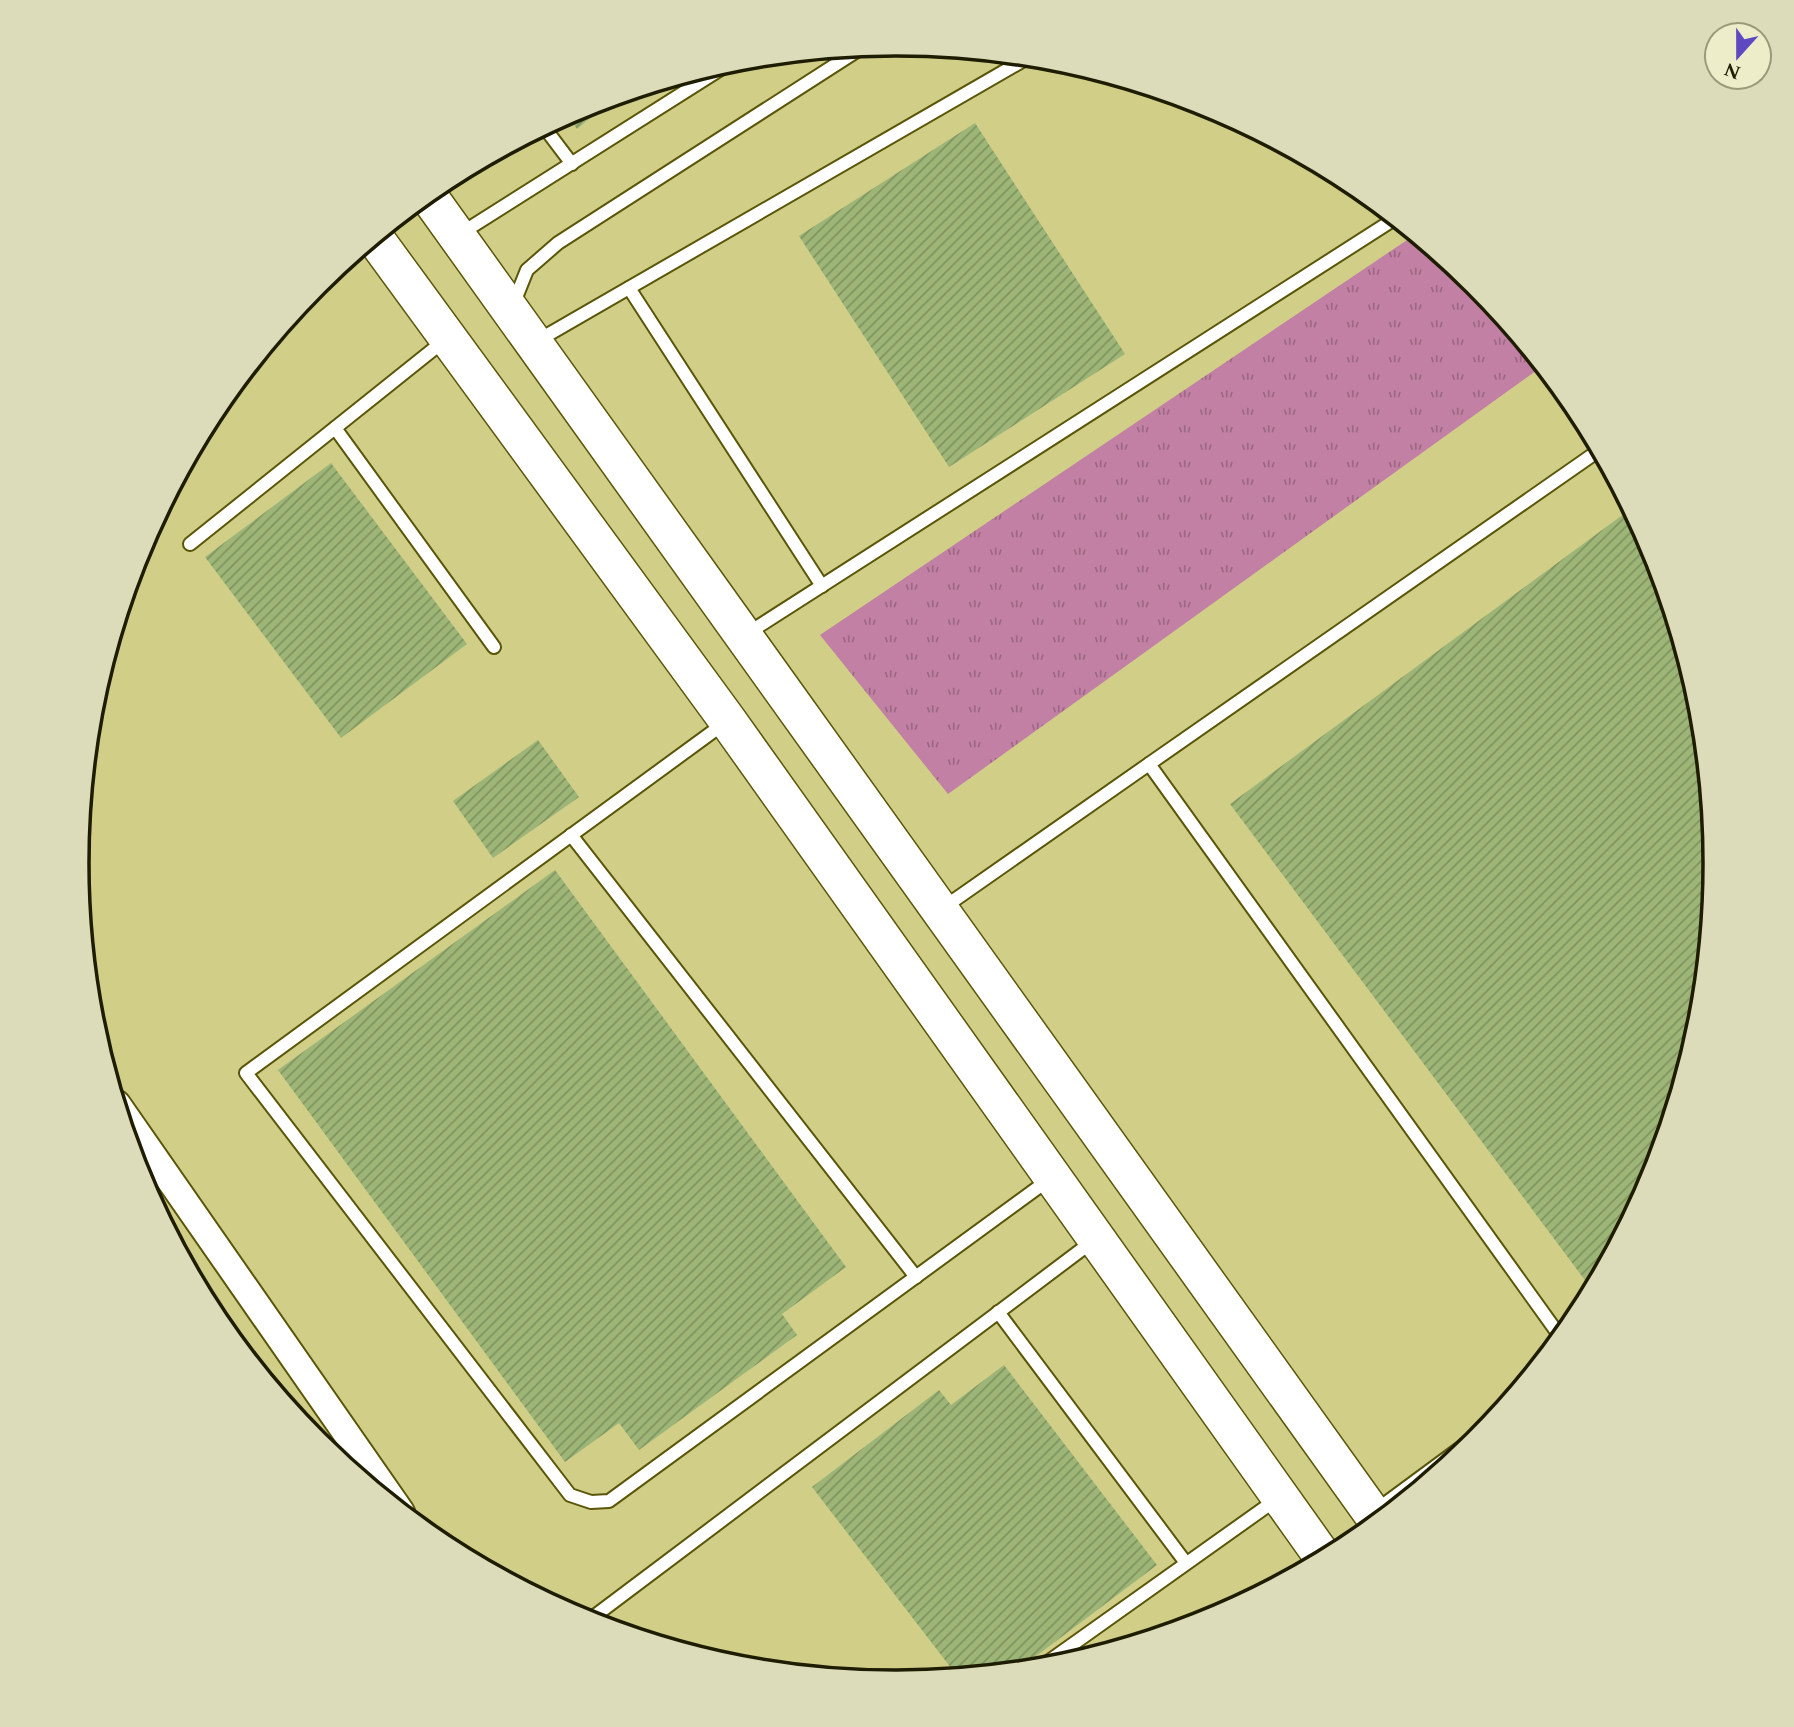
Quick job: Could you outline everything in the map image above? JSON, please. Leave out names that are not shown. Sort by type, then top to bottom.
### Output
[{"type":"main road","points":[[433,203],[1373,1515]]},
{"type":"main road","points":[[379,244],[728,721],[1319,1552]]},
{"type":"street","points":[[134,1129],[383,1485]]},
{"type":"lane","points":[[511,312],[527,270],[558,243],[846,58]]},
{"type":"lane","points":[[533,343],[1015,65]]},
{"type":"lane","points":[[457,236],[703,81]]},
{"type":"lane","points":[[550,135],[572,164]]},
{"type":"lane","points":[[743,636],[1389,223]]},
{"type":"lane","points":[[629,288],[822,586]]},
{"type":"lane","points":[[190,544],[448,337]]},
{"type":"lane","points":[[335,428],[494,647]]},
{"type":"lane","points":[[940,910],[1593,455]]},
{"type":"lane","points":[[728,721],[246,1073],[570,1495],[591,1502],[609,1501],[1052,1178]]},
{"type":"lane","points":[[1149,764],[1555,1330]]},
{"type":"lane","points":[[571,835],[916,1277]]},
{"type":"lane","points":[[598,1614],[1096,1238]]},
{"type":"lane","points":[[998,1312],[1186,1563]]},
{"type":"lane","points":[[1059,1654],[1280,1497]]},
{"type":"green space","points":[[1408,239],[1468,293],[1537,370],[948,794],[820,635]]},
{"type":"building","points":[[594,115],[577,129],[573,124]]},
{"type":"building","points":[[975,123],[1125,354],[949,467],[799,236]]},
{"type":"building","points":[[331,463],[467,644],[341,738],[205,557]]},
{"type":"building","points":[[1624,514],[1662,604],[1689,706],[1703,811],[1703,916],[1689,1021],[1662,1123],[1621,1221],[1586,1282],[1230,804]]},
{"type":"building","points":[[538,740],[579,797],[493,858],[453,801]]},
{"type":"building","points":[[555,870],[846,1267],[782,1314],[797,1335],[639,1450],[619,1423],[565,1462],[278,1070]]},
{"type":"building","points":[[1004,1365],[1157,1565],[1032,1659],[952,1669],[812,1487],[939,1390],[951,1405]]}]
